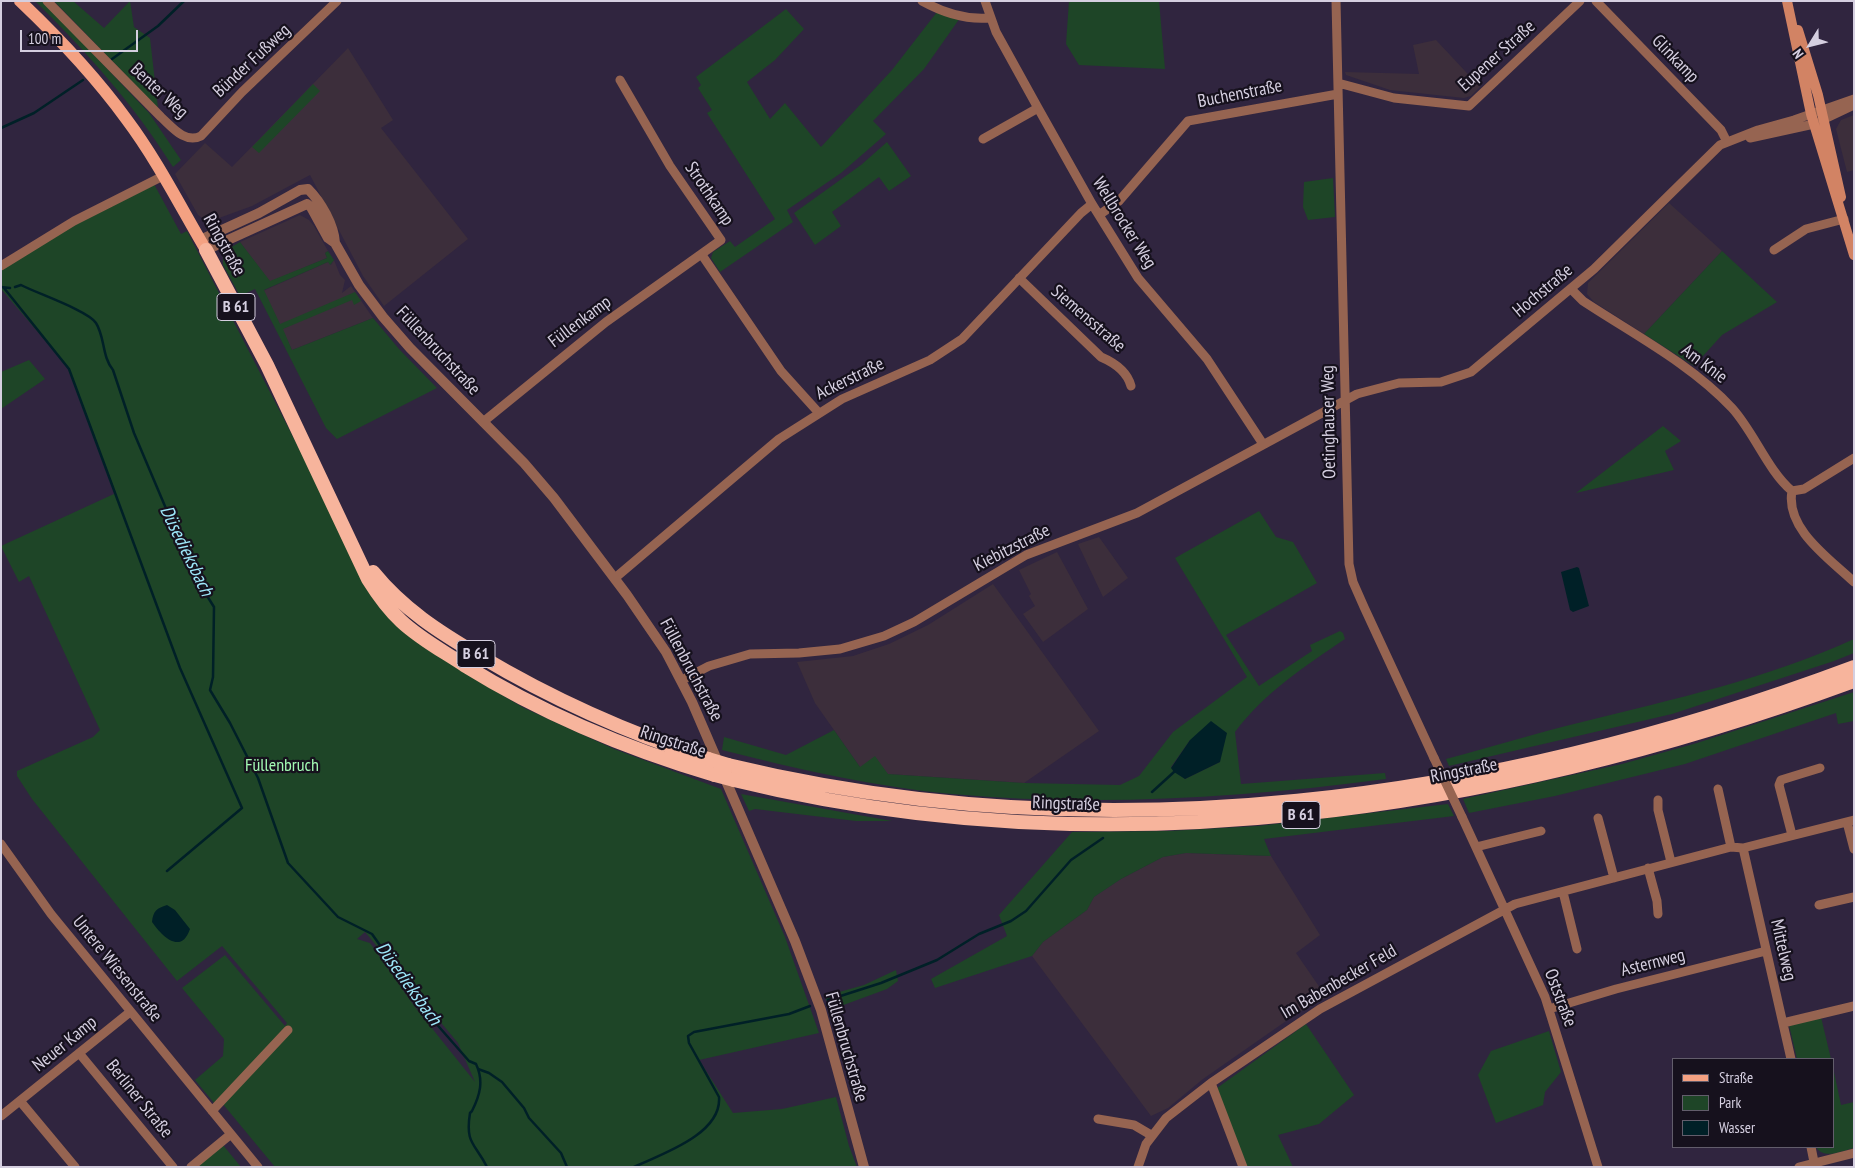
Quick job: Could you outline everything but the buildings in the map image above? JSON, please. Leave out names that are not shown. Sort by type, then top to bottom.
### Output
[{"type":"highway","name":"Ringstraße","points":[[203,245],[267,365],[349,536],[368,580],[379,596],[402,621],[434,646],[512,692],[580,727],[630,747],[715,775],[840,803],[944,816],[1036,823],[1127,824],[1269,818],[1433,796],[1568,768],[1643,750],[1735,722],[1854,681]]},
{"type":"highway","name":"Ringstraße","points":[[349,536],[388,591],[418,618],[514,676],[587,713],[670,747],[728,765],[834,788],[958,804],[1118,810],[1189,809],[1277,803],[1396,788],[1539,761],[1687,723],[1854,667]]},
{"type":"main road","name":"Ringstraße","points":[[20,1],[56,36],[98,83],[128,121],[203,245]]},
{"type":"main road","points":[[1788,1],[1811,114],[1844,217],[1854,255]]},
{"type":"main road","points":[[1788,1],[1823,114],[1840,187],[1844,217]]},
{"type":"street","name":"Benter Weg","points":[[47,1],[132,89],[175,130],[188,139]]},
{"type":"street","name":"Bünder Fußweg","points":[[188,139],[201,136],[242,92],[337,1]]},
{"type":"street","points":[[922,1],[951,13],[968,17],[989,18]]},
{"type":"street","name":"Wellbrocker Weg","points":[[985,1],[989,18],[1038,108],[1092,204],[1138,278],[1207,359],[1263,444]]},
{"type":"street","name":"Oetinghauser Weg","points":[[1336,1],[1347,540],[1354,582],[1462,817]]},
{"type":"street","name":"Eupener Straße","points":[[1338,83],[1394,98],[1469,106],[1580,1]]},
{"type":"street","name":"Glinkamp","points":[[1596,1],[1721,130],[1727,142]]},
{"type":"street","name":"Strothkamp","points":[[620,80],[670,166],[721,238],[719,243],[702,254]]},
{"type":"street","name":"Buchenstraße","points":[[1099,215],[1119,201],[1188,121],[1338,94]]},
{"type":"street","name":"Hochstraße","points":[[1727,142],[1814,124],[1823,114],[1854,99]]},
{"type":"street","name":"Hochstraße","points":[[1344,400],[1376,387],[1399,383],[1441,382],[1471,372],[1571,289],[1713,151],[1727,142],[1811,114],[1823,114],[1854,105]]},
{"type":"street","points":[[983,139],[1038,108]]},
{"type":"street","points":[[1,266],[74,221],[163,176]]},
{"type":"street","points":[[308,189],[307,204],[203,245],[300,190],[308,189]]},
{"type":"street","name":"Füllenbruchstraße","points":[[308,189],[320,204],[335,234],[335,243]]},
{"type":"street","name":"Füllenbruchstraße","points":[[307,204],[311,207],[328,238],[335,243],[359,285],[383,318],[554,498],[648,623],[682,680],[795,941],[824,1020],[864,1167]]},
{"type":"street","name":"Ackerstraße","points":[[616,578],[755,457],[818,412],[842,398],[946,351],[962,339],[1081,213],[1092,204]]},
{"type":"street","points":[[1774,250],[1806,229],[1844,217]]},
{"type":"street","points":[[702,254],[781,371],[818,412]]},
{"type":"street","name":"Füllenkamp","points":[[483,422],[606,322],[702,254]]},
{"type":"street","name":"Siemensstraße","points":[[1019,278],[1101,357],[1113,362],[1129,376],[1131,386]]},
{"type":"street","name":"Am Knie","points":[[1571,289],[1583,301],[1694,374],[1719,394],[1744,422],[1776,472],[1792,491]]},
{"type":"street","name":"Kiebitzstraße","points":[[682,680],[709,666],[737,657],[766,652],[800,653],[840,649],[899,630],[1026,555],[1137,513],[1344,400]]},
{"type":"street","points":[[1854,458],[1804,489],[1792,491],[1791,499],[1795,516],[1805,535],[1854,582]]},
{"type":"street","points":[[1792,835],[1779,785],[1781,780],[1820,768]]},
{"type":"street","points":[[1718,789],[1731,847]]},
{"type":"street","points":[[1658,800],[1658,810],[1671,862]]},
{"type":"street","name":"Oststraße","points":[[1462,817],[1549,1009],[1598,1167]]},
{"type":"street","points":[[1598,818],[1614,878]]},
{"type":"street","points":[[1850,821],[1854,850]]},
{"type":"street","name":"Im Babenbecker Feld","points":[[1138,1167],[1151,1135],[1166,1118],[1211,1083],[1312,1013],[1505,910],[1528,900],[1671,862],[1731,847],[1744,848],[1850,821]]},
{"type":"street","points":[[1476,847],[1542,831]]},
{"type":"street","name":"Untere Wiesenstraße","points":[[1,844],[29,885],[130,1012],[258,1167]]},
{"type":"street","name":"Mittelweg","points":[[1744,848],[1791,1058]]},
{"type":"street","points":[[1648,868],[1657,901],[1658,914]]},
{"type":"street","points":[[1563,892],[1577,949]]},
{"type":"street","points":[[1819,905],[1854,897]]},
{"type":"street","name":"Asternweg","points":[[1549,1009],[1616,989],[1766,951]]},
{"type":"street","points":[[1784,1023],[1854,1006]]},
{"type":"street","name":"Neuer Kamp","points":[[1,1116],[130,1012]]},
{"type":"street","points":[[212,1111],[288,1030]]},
{"type":"street","name":"Berliner Straße","points":[[79,1053],[173,1167]]},
{"type":"street","points":[[1211,1083],[1243,1167]]},
{"type":"street","points":[[20,1101],[75,1167]]},
{"type":"street","points":[[1098,1119],[1134,1125],[1151,1135]]},
{"type":"street","points":[[192,1167],[230,1134]]},
{"type":"street","points":[[1811,1148],[1815,1165]]},
{"type":"street","points":[[1798,1167],[1815,1165],[1854,1153]]},
{"type":"shaded area","points":[[1436,40],[1480,87],[1471,96],[1464,98],[1390,90],[1346,75],[1345,72],[1419,74],[1413,45]]},
{"type":"shaded area","points":[[348,48],[393,120],[381,128],[468,239],[384,306],[363,276],[310,175],[252,206],[208,222],[198,215],[175,174],[205,143],[232,167]]},
{"type":"shaded area","points":[[1854,115],[1854,170],[1847,172],[1836,129],[1841,120]]},
{"type":"shaded area","points":[[1669,203],[1722,251],[1644,334],[1594,302],[1587,294],[1588,283]]},
{"type":"shaded area","points":[[300,215],[309,220],[314,226],[328,251],[325,253],[327,258],[270,282],[240,242]]},
{"type":"shaded area","points":[[334,260],[340,275],[345,280],[342,293],[351,286],[373,318],[292,350],[263,291],[328,262],[331,265]]},
{"type":"shaded area","points":[[1099,537],[1128,578],[1103,597],[1078,544]]},
{"type":"shaded area","points":[[1057,552],[1088,609],[1043,642],[1023,614],[1035,606],[1019,570]]},
{"type":"shaded area","points":[[993,584],[1099,731],[1024,783],[888,774],[860,767],[815,703],[797,662],[853,656],[889,644],[928,625]]},
{"type":"shaded area","points":[[1186,853],[1271,856],[1320,935],[1296,953],[1327,998],[1318,1000],[1289,1019],[1203,1079],[1168,1108],[1151,1116],[1032,956],[1043,942],[1087,910],[1094,897],[1121,879],[1163,857]]},
{"type":"green space","points":[[35,1],[43,1],[149,113],[181,160],[173,167],[143,122],[109,80],[73,39]]},
{"type":"green space","points":[[54,1],[73,1],[104,28],[130,1],[134,27],[150,38],[158,108]]},
{"type":"green space","points":[[1069,1],[1159,1],[1165,69],[1079,65],[1066,44]]},
{"type":"green space","points":[[786,9],[804,29],[775,60],[747,82],[770,119],[785,103],[821,147],[892,70],[937,12],[960,18],[924,69],[873,121],[886,134],[841,173],[787,210],[793,222],[720,272],[711,258],[713,252],[730,241],[735,247],[775,219],[707,113],[712,110],[698,88],[701,85],[696,77]]},
{"type":"green space","points":[[313,84],[320,91],[259,153],[252,147]]},
{"type":"green space","points":[[887,142],[911,176],[889,191],[879,177],[832,212],[841,226],[815,245],[794,213],[861,165]]},
{"type":"green space","points":[[1333,178],[1335,217],[1308,220],[1303,207],[1304,182]]},
{"type":"green space","name":"Füllenbruch","points":[[154,184],[181,234],[187,231],[375,596],[463,672],[524,708],[614,749],[721,789],[785,937],[819,1033],[699,1060],[733,1113],[782,1109],[836,1097],[849,1146],[857,1167],[275,1167],[222,1103],[214,1103],[195,1080],[223,1056],[224,1039],[182,988],[225,955],[285,1026],[287,1023],[222,946],[177,981],[32,799],[17,776],[17,771],[93,737],[100,730],[29,576],[19,582],[1,546],[116,493],[69,368],[1,289],[1,268],[76,223]],"holes":[[[365,932],[458,1043],[475,1082],[415,1007],[370,943],[357,939]]]},
{"type":"green space","points":[[240,242],[270,281],[327,258],[325,253],[328,251],[334,260],[330,265],[328,262],[264,290],[280,324],[355,292],[361,301],[354,305],[352,300],[283,329],[292,350],[373,318],[399,349],[437,388],[337,439],[326,428],[255,289],[240,296],[223,265],[223,252]]},
{"type":"green space","points":[[1722,251],[1777,302],[1722,335],[1694,366],[1644,334]]},
{"type":"green space","points":[[29,360],[45,379],[1,409],[1,372]]},
{"type":"green space","points":[[1663,426],[1681,441],[1665,451],[1674,470],[1576,493]]},
{"type":"green space","points":[[1259,511],[1276,537],[1293,542],[1317,583],[1226,635],[1259,686],[1312,651],[1310,645],[1340,631],[1345,639],[1286,681],[1246,718],[1235,732],[1241,784],[1385,773],[1386,779],[1224,796],[1115,800],[1006,798],[894,787],[807,770],[722,750],[724,737],[786,755],[834,730],[860,767],[875,756],[888,774],[1024,783],[1120,785],[1139,776],[1173,732],[1247,677],[1175,558]],"holes":[[[1190,740],[1220,762],[1185,779],[1171,767]]]},
{"type":"green space","points":[[1854,639],[1854,653],[1672,714],[1449,766],[1446,759],[1754,677],[1788,666]]},
{"type":"green space","points":[[1854,692],[1854,721],[1838,724],[1836,713],[1685,764],[1555,796],[1469,813],[1463,799],[1622,764],[1697,743]]},
{"type":"green space","points":[[741,794],[892,821],[856,821],[755,809],[749,811]]},
{"type":"green space","points":[[1448,804],[1454,816],[1264,839],[1271,856],[1186,853],[1163,857],[1121,879],[1094,897],[1087,910],[1043,942],[1032,956],[935,988],[931,979],[1007,936],[999,915],[1072,832],[1169,831],[1258,826]]},
{"type":"green space","points":[[896,970],[898,981],[887,989],[830,1010],[825,996],[864,985]]},
{"type":"green space","points":[[1821,1017],[1831,1058],[1797,1058],[1789,1025]]},
{"type":"green space","points":[[1306,1024],[1354,1095],[1319,1124],[1278,1135],[1293,1167],[1246,1167],[1217,1088]]},
{"type":"green space","points":[[1549,1031],[1561,1072],[1545,1092],[1543,1105],[1496,1123],[1478,1075],[1491,1051]]},
{"type":"green space","points":[[1835,1077],[1841,1105],[1854,1102],[1854,1148],[1828,1154],[1819,1151],[1817,1148],[1835,1148]]},
{"type":"green space","points":[[223,1145],[241,1167],[197,1167]]},
{"type":"water","points":[[1579,568],[1589,606],[1573,612],[1570,610],[1561,572]]},
{"type":"water","points":[[1211,721],[1227,733],[1220,762],[1185,779],[1171,768],[1190,740]]},
{"type":"water","points":[[167,905],[175,910],[190,929],[182,941],[176,942],[166,937],[152,922],[156,910]]},
{"type":"waterway","points":[[112,59],[158,26],[184,1]]},
{"type":"waterway","points":[[1,128],[34,113],[83,80]]},
{"type":"waterway","name":"Düsedieksbach","points":[[15,287],[21,285],[62,302],[83,313],[96,323],[134,433],[182,550],[186,554],[189,567],[214,607],[213,677],[210,690],[230,723],[258,778],[288,863],[338,917],[372,934],[433,1020],[469,1061],[476,1064],[480,1076],[480,1088],[470,1113],[469,1131],[472,1143],[487,1167]]},
{"type":"waterway","name":"Düsedieksbach","points":[[1,287],[10,288]]},
{"type":"waterway","points":[[4,288],[69,369],[180,668],[242,808],[167,871]]},
{"type":"waterway","points":[[1152,792],[1174,772]]},
{"type":"waterway","points":[[828,1000],[881,983],[937,960],[979,934],[1011,921],[1026,911],[1071,860],[1103,838]]},
{"type":"waterway","points":[[634,1167],[688,1141],[711,1122],[717,1110],[719,1097],[689,1043],[688,1036],[694,1032],[789,1014],[810,1006]]},
{"type":"waterway","points":[[478,1069],[489,1073],[502,1082],[524,1108],[529,1118],[561,1153],[567,1167]]}]
